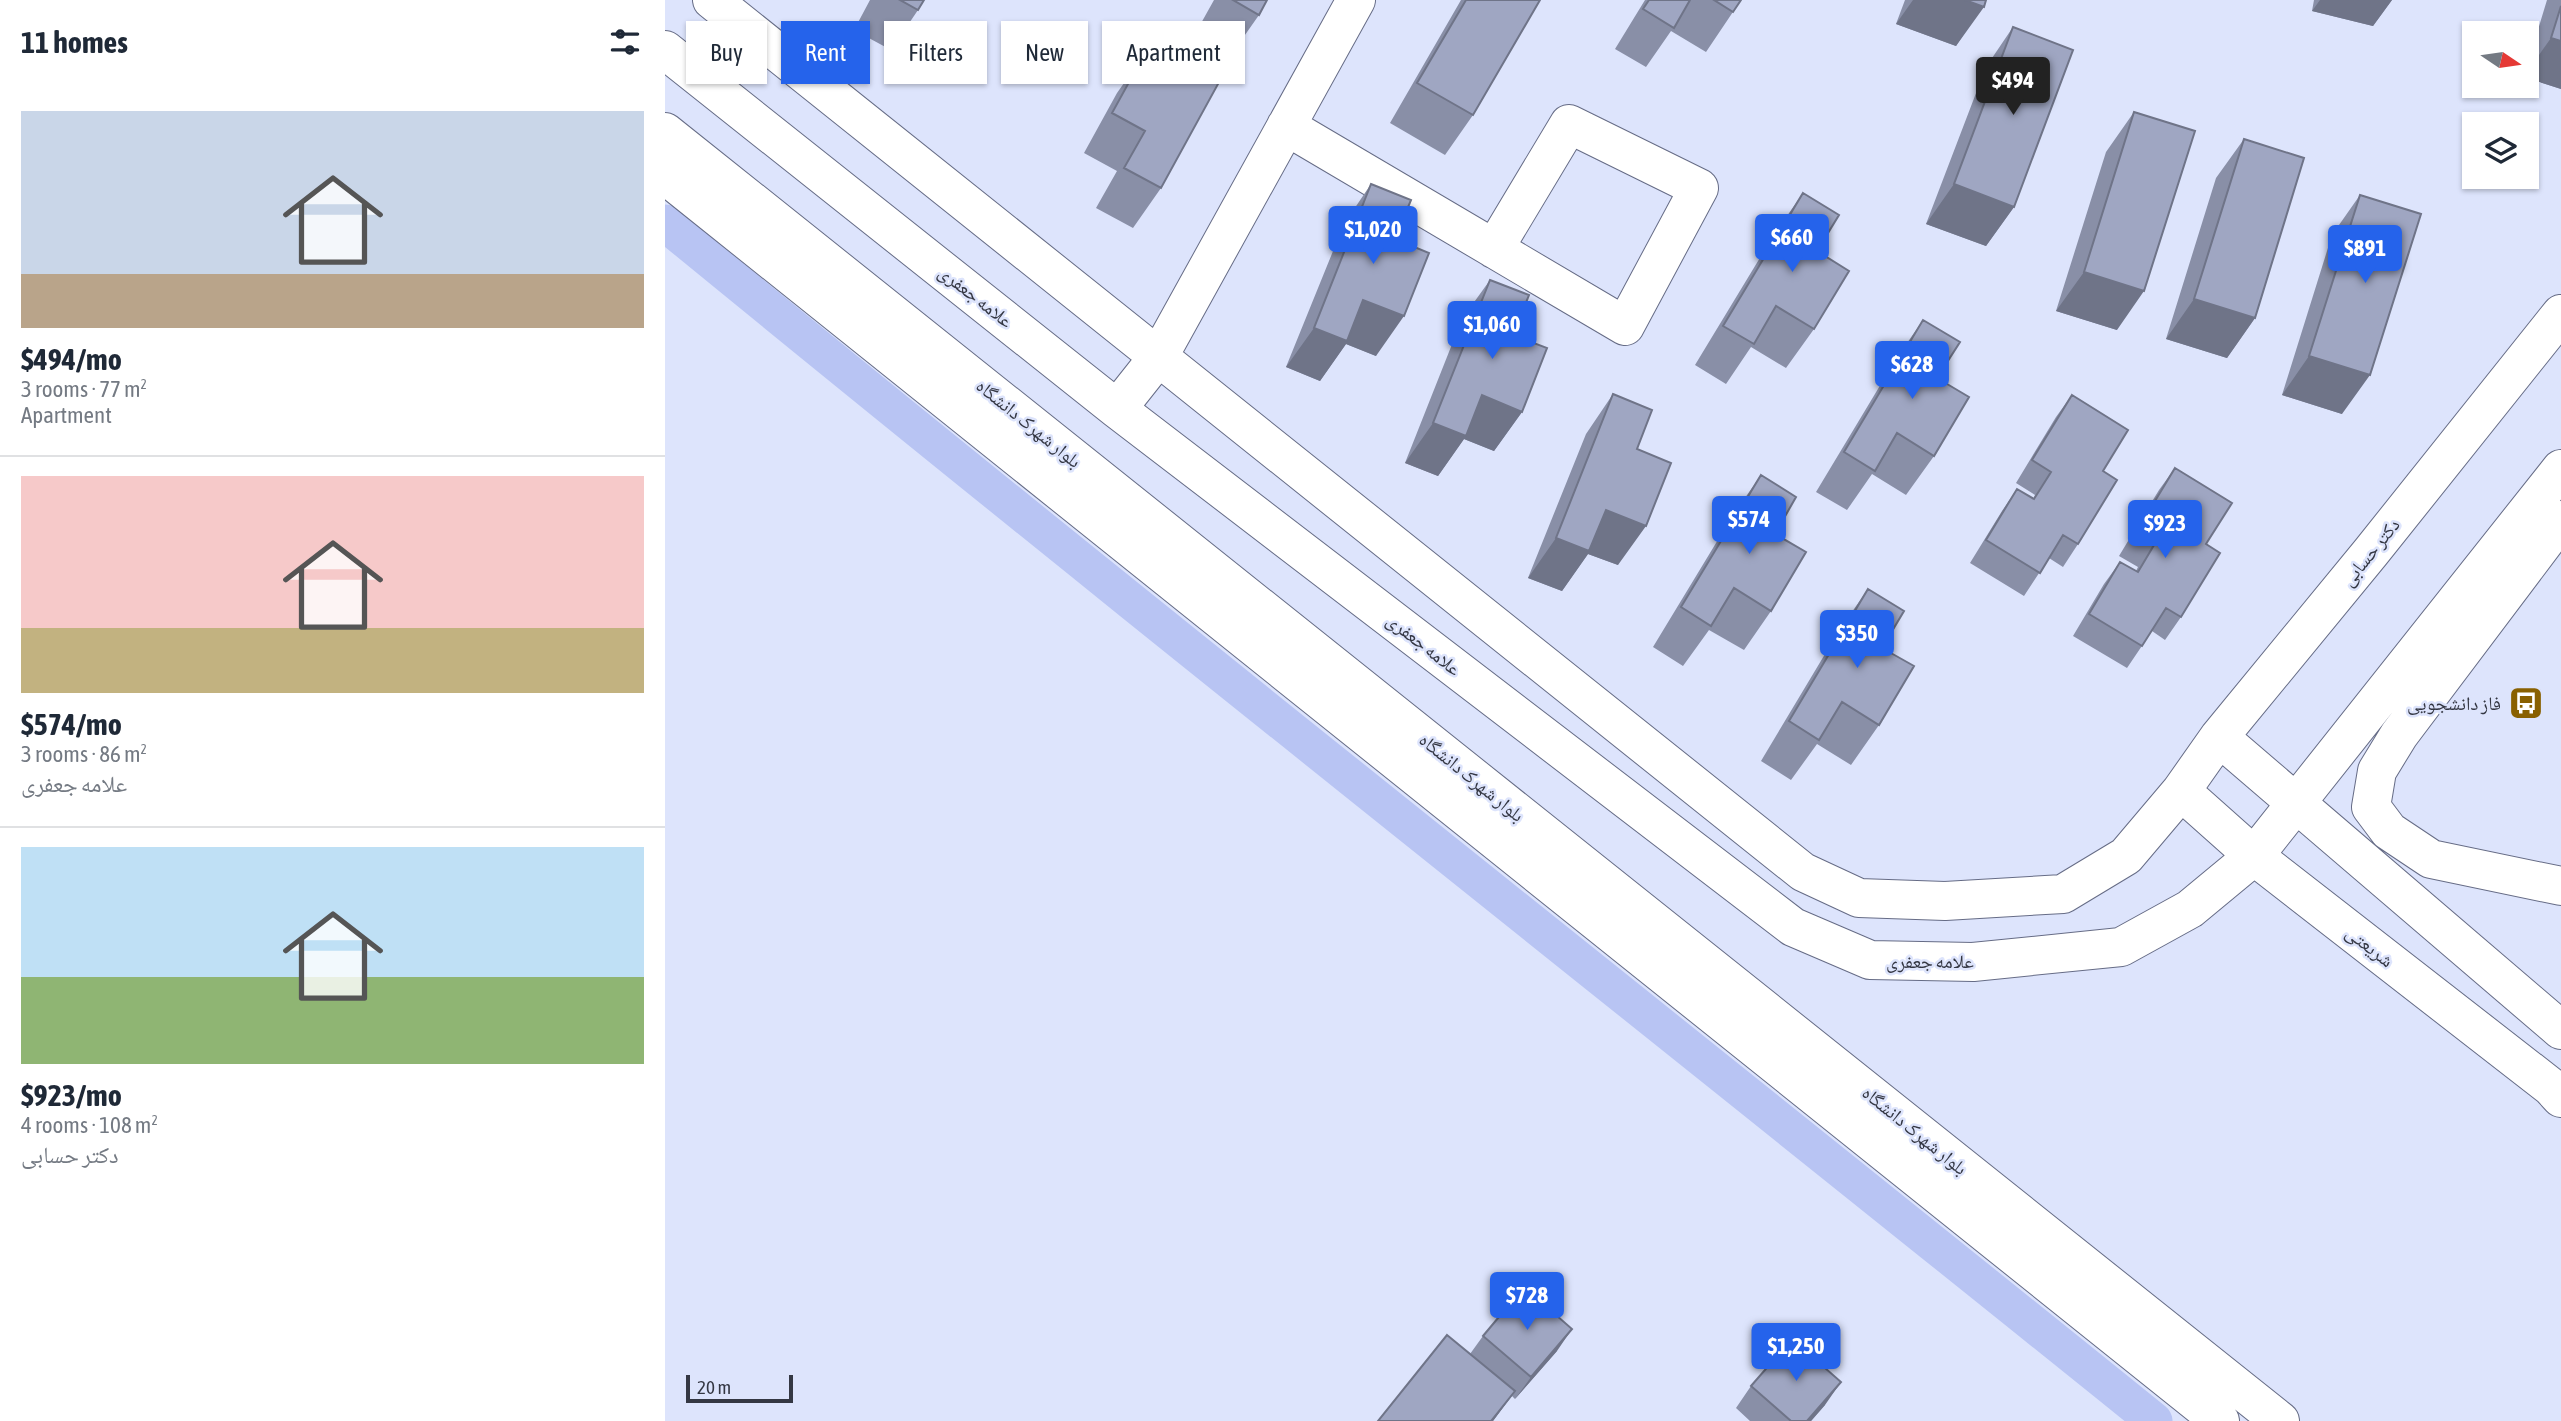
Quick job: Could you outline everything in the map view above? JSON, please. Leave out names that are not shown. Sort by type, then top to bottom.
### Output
[{"type":"street","points":[[712,0],[1803,873],[1859,898],[1945,901],[2063,894],[2126,856],[2181,791]]},
{"type":"street","points":[[1117,408],[1160,356],[1356,0]]},
{"type":"street","name":"علامه جعفری","points":[[665,50],[1117,408],[1793,927],[1870,960],[1973,962],[2121,947],[2190,909],[2255,856]]},
{"type":"street","points":[[1286,126],[1625,326],[1699,188],[1569,124],[1493,248]]},
{"type":"street","name":"بلوار شهرک دانشگاه","points":[[665,132],[2280,1421]]},
{"type":"street","name":"بلوار شهرک دانشگاه","points":[[665,175],[2220,1421]]},
{"type":"street","name":"دکتر حسابی","points":[[2181,791],[2218,737],[2380,541],[2561,314]]},
{"type":"street","points":[[2255,856],[2561,469]]},
{"type":"street","points":[[2561,520],[2399,735],[2377,771],[2371,807],[2389,831],[2431,859],[2561,886]]},
{"type":"street","points":[[2218,737],[2561,1030]]},
{"type":"street","name":"شریعتی","points":[[2181,791],[2255,856],[2551,1087],[2561,1098]]},
{"type":"building","points":[[900,0],[924,0],[918,10]]},
{"type":"building","points":[[1233,0],[1267,0],[1259,15]]},
{"type":"building","points":[[1466,0],[1540,0],[1473,115],[1417,83]]},
{"type":"building","points":[[1649,0],[1690,0],[1674,28],[1643,9]]},
{"type":"building","points":[[1714,0],[1741,0],[1733,12]]},
{"type":"building","points":[[1965,0],[1986,0],[1984,7]]},
{"type":"building","points":[[2561,6],[2561,41],[2551,38]]},
{"type":"building","points":[[2013,27],[2073,50],[2014,207],[1954,184]]},
{"type":"building","points":[[1128,84],[1218,84],[1161,188],[1124,168],[1145,131],[1112,113]]},
{"type":"building","points":[[2134,112],[2195,131],[2144,291],[2084,272]]},
{"type":"building","points":[[2244,139],[2304,158],[2255,318],[2194,299]]},
{"type":"building","points":[[1371,184],[1411,200],[1395,239],[1429,253],[1404,316],[1363,300],[1347,341],[1314,328]]},
{"type":"building","points":[[1803,193],[1839,215],[1817,251],[1849,271],[1814,329],[1776,306],[1754,344],[1723,326]]},
{"type":"building","points":[[2360,195],[2421,214],[2370,375],[2309,356]]},
{"type":"building","points":[[1490,280],[1529,295],[1513,335],[1547,348],[1522,412],[1482,395],[1466,436],[1433,423]]},
{"type":"building","points":[[1923,320],[1960,342],[1937,378],[1969,397],[1934,456],[1897,433],[1875,471],[1844,452]]},
{"type":"building","points":[[1613,394],[1652,410],[1637,449],[1671,463],[1646,526],[1606,510],[1589,551],[1556,538]]},
{"type":"building","points":[[2072,395],[2128,430],[2103,471],[2117,480],[2078,544],[2063,535],[2040,573],[1986,540],[2017,489],[2034,499],[2051,472],[2032,460]]},
{"type":"building","points":[[2175,468],[2232,503],[2206,544],[2220,553],[2181,617],[2166,608],[2142,646],[2089,614],[2120,562],[2138,572],[2154,545],[2135,534]]},
{"type":"building","points":[[1761,475],[1796,497],[1775,534],[1806,552],[1771,611],[1734,588],[1711,626],[1681,607]]},
{"type":"building","points":[[1868,589],[1904,611],[1882,648],[1914,666],[1879,725],[1842,702],[1819,740],[1789,721]]},
{"type":"building","points":[[1524,1287],[1572,1329],[1531,1377],[1483,1336]]},
{"type":"building","points":[[1447,1335],[1515,1391],[1491,1421],[1378,1421]]},
{"type":"building","points":[[1792,1339],[1841,1382],[1807,1421],[1791,1421],[1751,1386]]},
{"type":"waterway","points":[[665,223],[1222,674],[2154,1421]]},
{"type":"place","name":"فاز دانشجویی","points":[[2526,703]]}]
